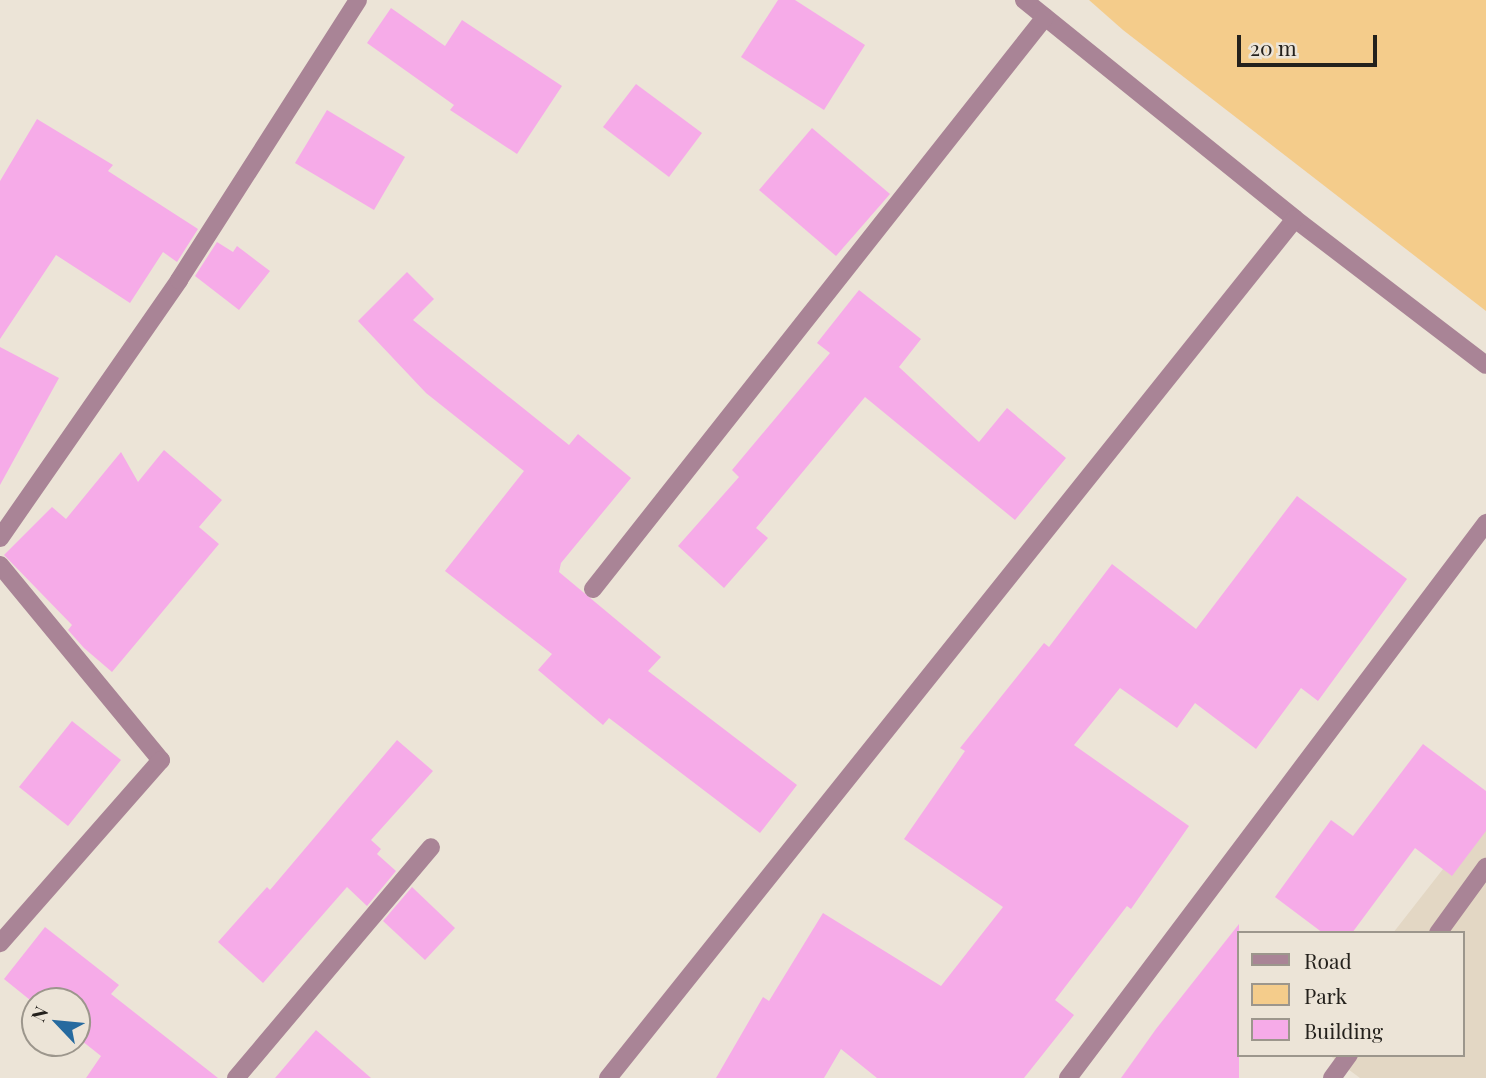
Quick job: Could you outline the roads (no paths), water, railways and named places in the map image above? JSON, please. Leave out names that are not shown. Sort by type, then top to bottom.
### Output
[{"type":"street","points":[[0,538],[179,280],[358,0]]},
{"type":"street","points":[[1024,0],[1295,219],[1486,365]]},
{"type":"street","points":[[593,589],[1045,17]]},
{"type":"street","points":[[608,1078],[1295,219]]},
{"type":"street","points":[[1068,1078],[1486,523]]},
{"type":"street","points":[[0,565],[161,760],[0,943]]},
{"type":"street","points":[[236,1078],[431,847]]},
{"type":"street","points":[[1439,931],[1486,867]]},
{"type":"street","points":[[1332,1078],[1348,1057]]}]
